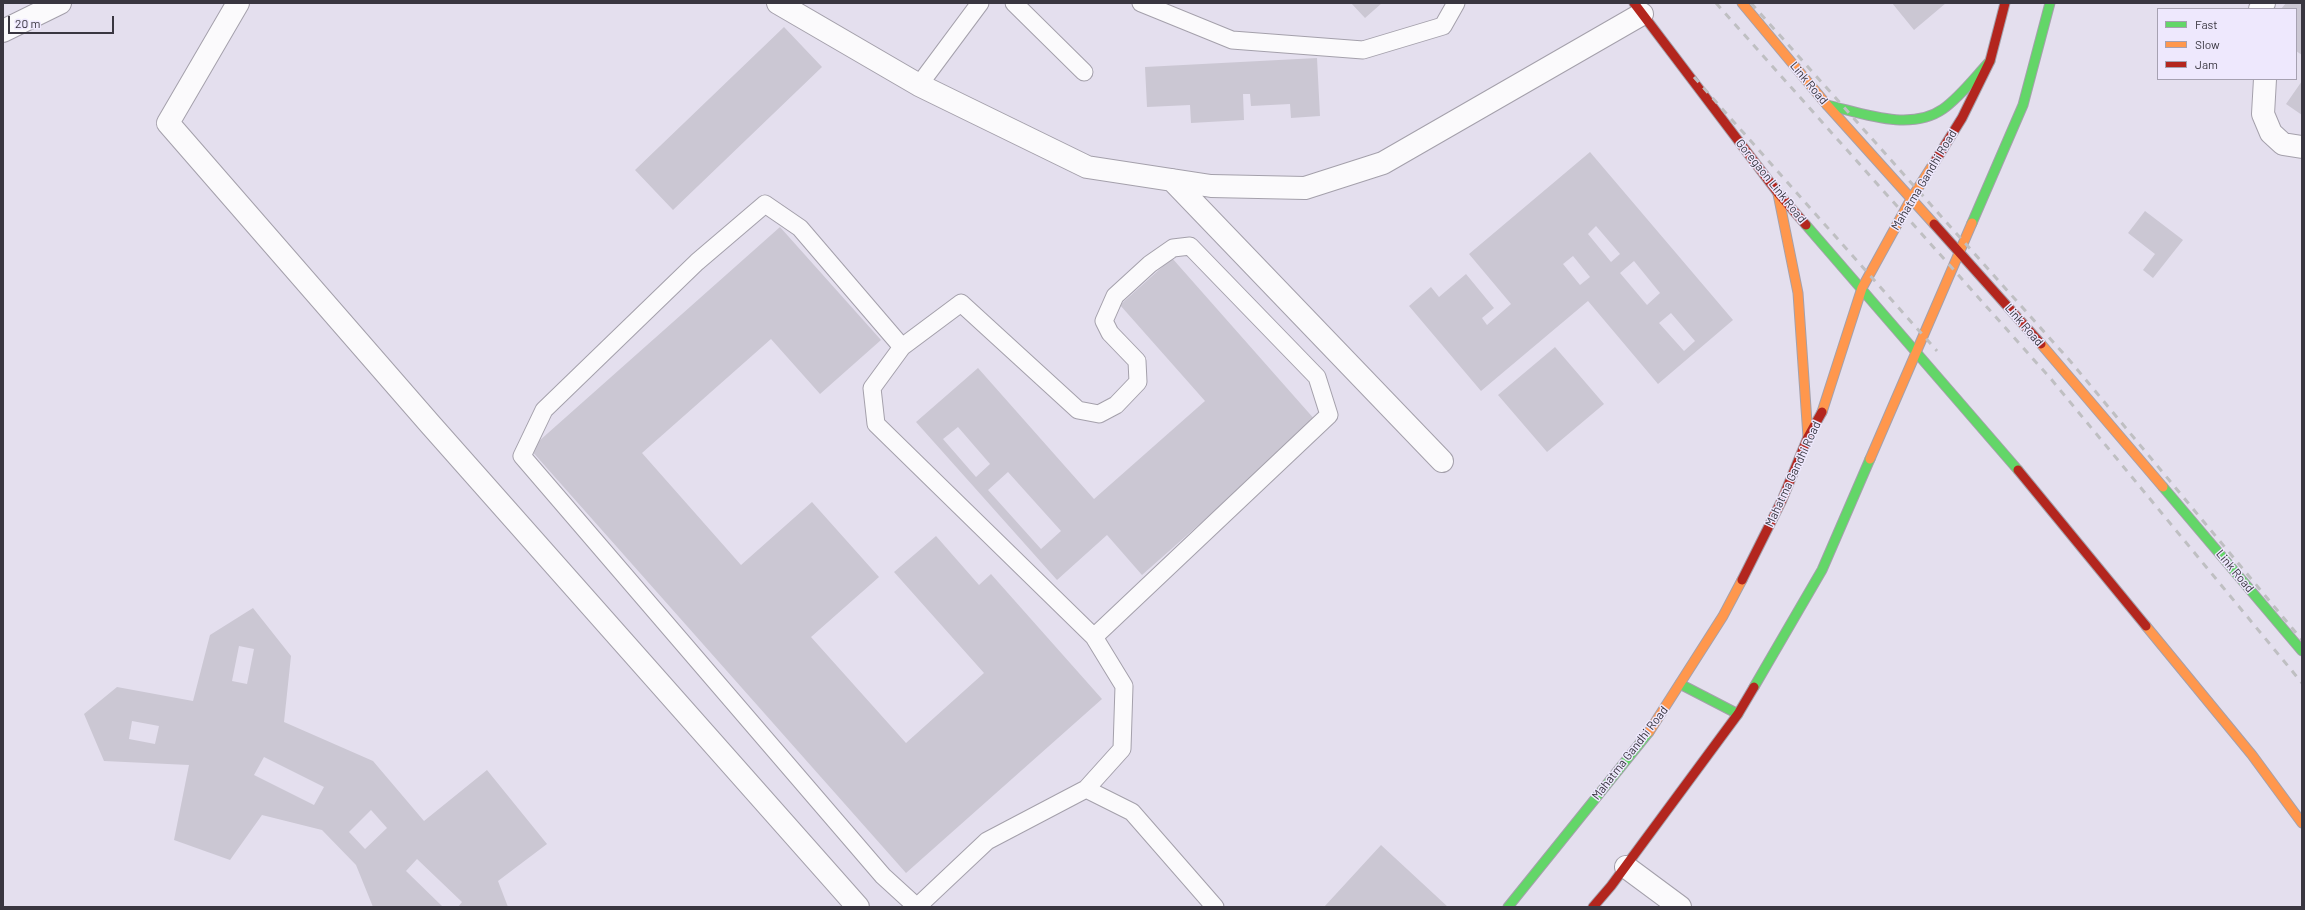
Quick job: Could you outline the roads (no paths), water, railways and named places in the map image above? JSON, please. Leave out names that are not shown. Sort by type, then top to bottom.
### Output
[{"type":"main road","name":"Link Road","points":[[1742,3],[1828,106],[1911,199],[1961,252],[2068,374],[2302,651]]},
{"type":"main road","name":"Mahatma Gandhi Road","points":[[1508,907],[1655,725],[1726,609],[1782,500],[1808,437],[1822,413],[1862,288],[1911,199],[1962,118],[1990,61],[2005,3]]},
{"type":"main road","points":[[1593,907],[1626,867],[1738,714],[1822,570],[2023,106],[2050,3]]},
{"type":"main road","name":"Goregaon Link Road","points":[[1638,8],[1778,193],[1916,351]]},
{"type":"main road","points":[[1828,106],[1890,119],[1910,119],[1940,110],[1990,61]]},
{"type":"main road","points":[[1778,193],[1798,293],[1808,437]]},
{"type":"main road","points":[[1916,351],[2010,460],[2252,755],[2302,823]]},
{"type":"main road","points":[[1680,684],[1738,714]]},
{"type":"street","points":[[3,31],[60,3]]},
{"type":"street","points":[[238,3],[168,123],[436,430],[858,907]]},
{"type":"street","points":[[778,3],[920,85],[1087,166],[1211,186],[1305,188],[1383,163],[1638,8]]},
{"type":"street","points":[[2266,80],[2263,114],[2271,133],[2282,144],[2302,146]]},
{"type":"street","points":[[1172,180],[1442,460]]},
{"type":"street","points":[[1626,867],[1680,907]]},
{"type":"lane","points":[[920,85],[980,3]]},
{"type":"lane","points":[[1014,3],[1084,72]]},
{"type":"lane","points":[[1140,3],[1232,40],[1364,50],[1443,26],[1456,3]]},
{"type":"lane","points":[[902,348],[800,228],[765,204],[697,262],[544,410],[522,456],[883,876],[917,907],[987,840],[1086,789],[1122,749],[1124,686],[1094,637],[876,424],[872,388],[902,348],[961,303],[1078,410],[1099,414],[1116,405],[1138,382],[1137,361],[1110,333],[1104,322],[1115,296],[1150,264],[1173,248],[1190,246],[1317,377],[1329,415],[1094,637]]},
{"type":"lane","points":[[1086,789],[1132,812],[1216,907]]},
{"type":"railway","points":[[1716,3],[2051,379],[2302,683]]},
{"type":"railway","points":[[1751,3],[2071,362],[2302,640]]},
{"type":"railway","points":[[1694,77],[1937,351]]}]
